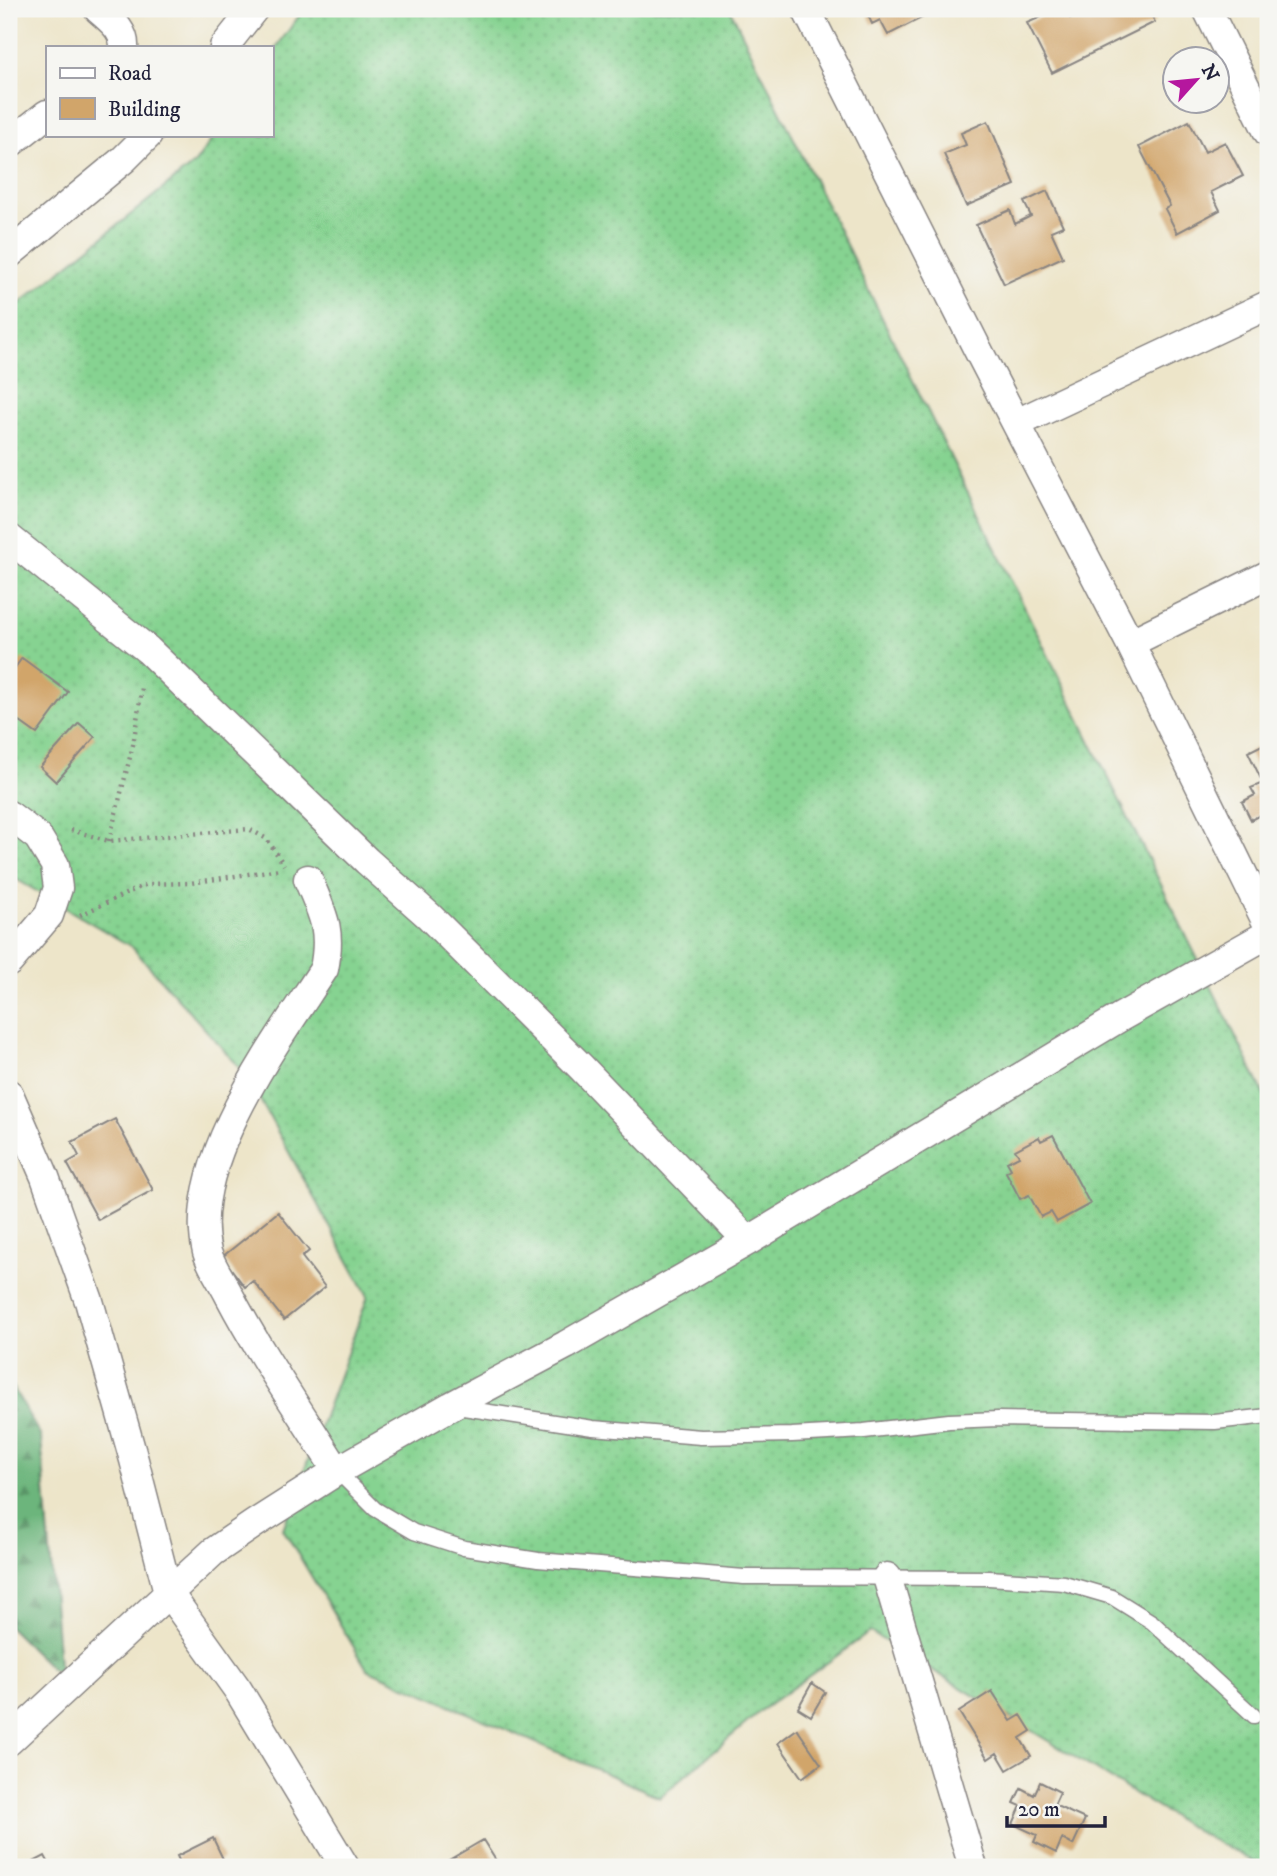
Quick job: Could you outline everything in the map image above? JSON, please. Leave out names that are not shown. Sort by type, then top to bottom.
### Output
[{"type":"street","points":[[98,9],[117,27],[124,46]]},
{"type":"street","points":[[225,46],[254,9]]},
{"type":"street","points":[[806,9],[978,350],[1130,642],[1268,925]]},
{"type":"street","points":[[1208,9],[1268,132]]},
{"type":"street","points":[[9,144],[46,115]]},
{"type":"street","points":[[9,254],[124,159],[147,136]]},
{"type":"street","points":[[1017,423],[1268,305]]},
{"type":"street","points":[[9,538],[148,650],[366,861],[429,916],[748,1241]]},
{"type":"street","points":[[1130,642],[1268,575]]},
{"type":"street","points":[[9,815],[38,837],[55,865],[58,888],[49,915],[9,962]]},
{"type":"street","points":[[297,873],[326,921],[329,944],[324,969],[240,1104],[215,1164],[204,1210],[207,1253],[238,1311],[337,1471]]},
{"type":"street","points":[[9,1741],[214,1552],[337,1471],[748,1241],[1119,1018],[1268,934]]},
{"type":"street","points":[[9,1094],[45,1177],[89,1301],[168,1592],[238,1690],[345,1867]]},
{"type":"street","points":[[887,1577],[973,1867]]},
{"type":"lane","points":[[451,1406],[593,1428],[701,1437],[804,1435],[961,1420],[1214,1422],[1268,1416]]},
{"type":"lane","points":[[337,1471],[375,1509],[414,1532],[464,1548],[538,1560],[744,1577],[989,1578],[1064,1583],[1112,1597],[1152,1622],[1254,1716]]},
{"type":"path","points":[[109,841],[133,745],[148,650]]},
{"type":"path","points":[[62,828],[109,841],[249,829],[267,839],[297,873]]},
{"type":"path","points":[[49,915],[74,918],[147,884],[297,873]]},
{"type":"green space","points":[[304,9],[730,9],[1268,1102],[1268,1867],[1199,1833],[870,1632],[763,1709],[660,1797],[367,1669],[283,1529],[368,1296],[247,1076],[132,947],[9,875],[9,312],[195,163],[214,136],[273,136],[273,52]]},
{"type":"green space","points":[[9,1380],[41,1437],[60,1677],[9,1627]]},
{"type":"building","points":[[865,9],[939,9],[888,35],[880,20],[872,24]]},
{"type":"building","points":[[1036,9],[1066,9],[1070,18],[1088,9],[1148,9],[1155,22],[1052,73],[1027,23],[1041,17]]},
{"type":"building","points":[[988,121],[1015,185],[966,206],[944,154],[966,145],[961,133]]},
{"type":"building","points":[[1189,121],[1205,152],[1225,142],[1243,176],[1211,192],[1220,210],[1177,233],[1165,209],[1170,206],[1139,147]]},
{"type":"building","points":[[1047,191],[1063,226],[1051,231],[1063,257],[1004,284],[976,225],[1010,210],[1015,224],[1031,216],[1024,202]]},
{"type":"building","points":[[22,658],[68,692],[37,734],[9,714],[9,676]]},
{"type":"building","points":[[79,723],[95,737],[56,782],[40,767]]},
{"type":"building","points":[[1268,742],[1268,823],[1264,813],[1251,820],[1242,802],[1255,795],[1251,788],[1263,783],[1248,752]]},
{"type":"building","points":[[115,1119],[153,1190],[98,1220],[67,1163],[79,1156],[72,1142]]},
{"type":"building","points":[[1053,1135],[1090,1204],[1057,1222],[1051,1212],[1041,1217],[1029,1195],[1020,1199],[1006,1172],[1011,1169],[1007,1162],[1019,1156],[1015,1150],[1039,1137],[1041,1141]]},
{"type":"building","points":[[278,1212],[309,1251],[302,1257],[325,1287],[284,1320],[253,1281],[245,1287],[222,1257]]},
{"type":"building","points":[[812,1683],[825,1692],[811,1716],[798,1708]]},
{"type":"building","points":[[992,1691],[1011,1721],[1021,1715],[1031,1731],[1020,1738],[1031,1756],[1007,1770],[997,1753],[988,1759],[959,1712]]},
{"type":"building","points":[[797,1729],[821,1764],[802,1778],[778,1743]]},
{"type":"building","points":[[1040,1782],[1060,1792],[1054,1805],[1085,1819],[1073,1845],[1062,1839],[1056,1853],[1034,1842],[1037,1835],[1013,1824],[1021,1806],[1014,1803],[1021,1788],[1034,1795]]},
{"type":"building","points":[[213,1838],[223,1859],[207,1867],[182,1867],[177,1856]]},
{"type":"building","points":[[483,1840],[500,1867],[437,1867]]},
{"type":"building","points":[[45,1856],[51,1867],[24,1867]]}]
